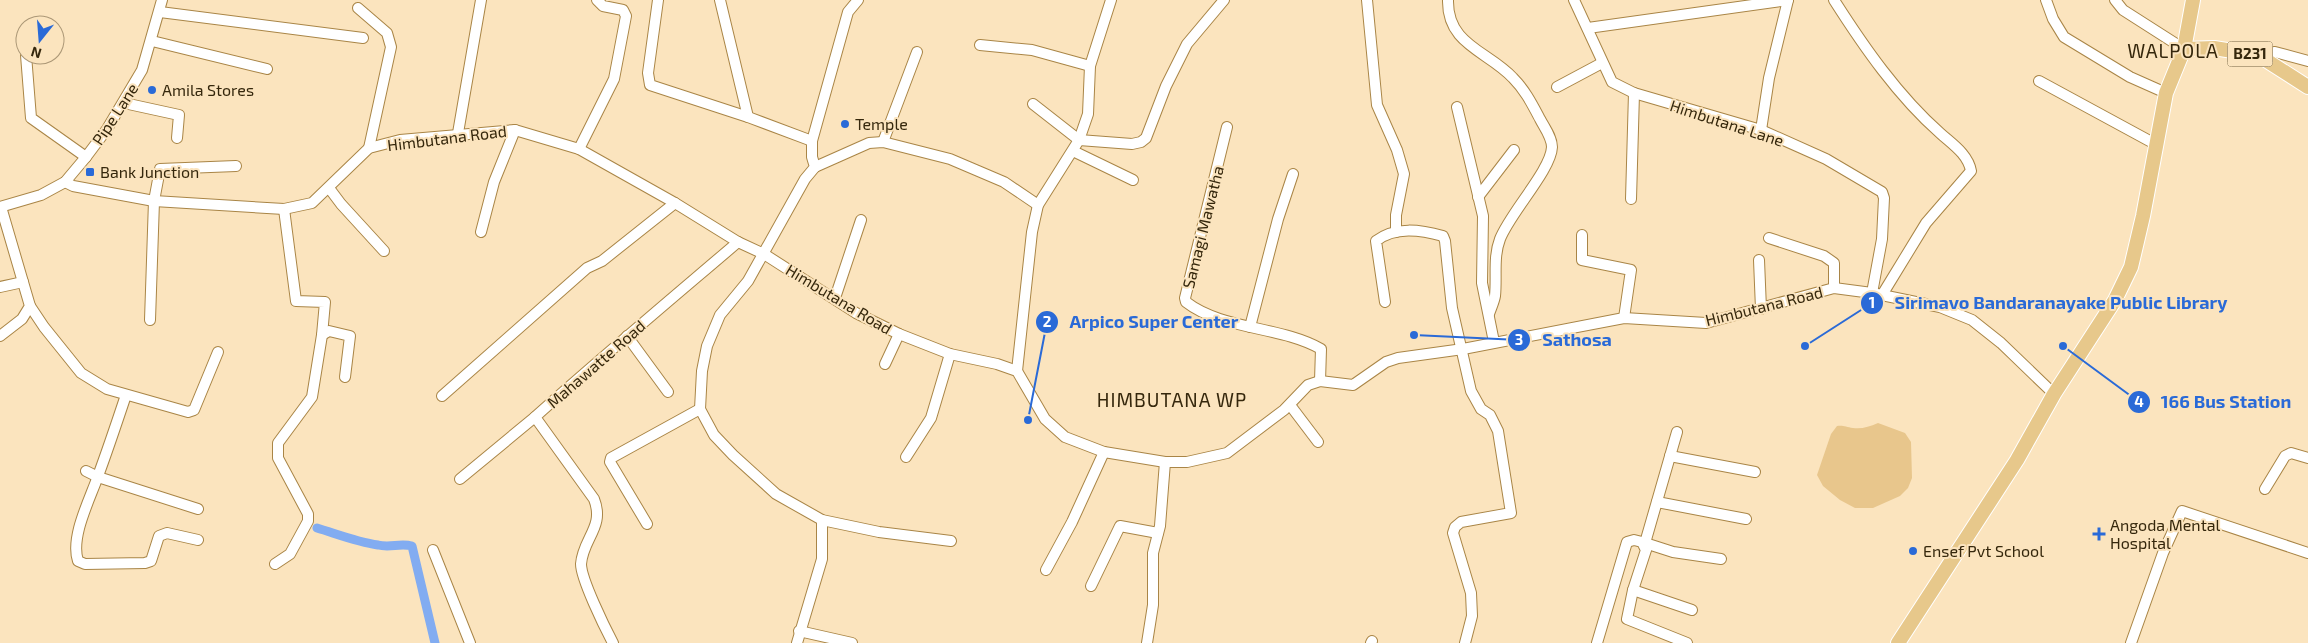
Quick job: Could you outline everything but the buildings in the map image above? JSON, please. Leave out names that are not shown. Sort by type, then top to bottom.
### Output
[{"type":"main road","points":[[1898,643],[2017,460],[2054,394],[2115,300],[2131,267],[2166,93],[2184,49],[2193,0]]},
{"type":"main road","name":"B231","points":[[2184,49],[2214,48],[2258,55],[2308,87]]},
{"type":"street","name":"Pipe Lane","points":[[1,207],[41,195],[65,182],[86,157],[124,103],[142,70],[152,41],[162,0]]},
{"type":"street","points":[[458,133],[481,0]]},
{"type":"street","points":[[579,150],[614,79],[626,16],[623,10],[603,6],[597,0]]},
{"type":"street","points":[[658,0],[648,73],[650,85],[748,117],[812,141]]},
{"type":"street","points":[[720,0],[748,117]]},
{"type":"street","points":[[815,167],[812,158],[812,141],[848,12],[858,0]]},
{"type":"street","points":[[1111,0],[1090,66],[1088,114],[1079,140],[1038,205],[1032,232],[1017,371],[1045,419],[1065,437],[1104,452],[1165,462],[1187,462],[1227,453],[1290,404],[1308,385],[1320,381]]},
{"type":"street","points":[[1033,104],[1079,140],[1132,144],[1142,142],[1146,138],[1166,86],[1187,44],[1224,0]]},
{"type":"street","points":[[1367,0],[1377,105],[1397,150],[1404,174],[1396,214],[1396,232]]},
{"type":"street","points":[[1448,0],[1452,24],[1458,36],[1512,76],[1525,91],[1549,136],[1552,146],[1548,163],[1513,212],[1500,240],[1496,255],[1495,298],[1489,314]]},
{"type":"street","name":"Himbutana Lane","points":[[1574,0],[1612,82],[1634,93],[1761,130],[1826,160],[1882,192],[1884,198],[1882,239],[1877,294]]},
{"type":"street","points":[[1588,28],[1788,0],[1769,78],[1761,130]]},
{"type":"street","points":[[1834,0],[1875,60],[1928,122],[1970,160],[1971,171],[1926,223],[1877,294]]},
{"type":"street","points":[[2046,0],[2053,20],[2064,37],[2130,77],[2166,93]]},
{"type":"street","points":[[2115,0],[2123,10],[2184,49]]},
{"type":"street","points":[[358,8],[387,32],[391,47],[368,148]]},
{"type":"street","points":[[160,12],[362,38]]},
{"type":"street","points":[[152,41],[266,69]]},
{"type":"street","points":[[980,45],[1032,50],[1090,66]]},
{"type":"street","points":[[883,142],[917,52]]},
{"type":"street","points":[[2258,55],[2274,52],[2308,61]]},
{"type":"street","points":[[1557,87],[1602,63]]},
{"type":"street","points":[[27,65],[31,118],[86,157]]},
{"type":"street","points":[[2039,81],[2157,145]]},
{"type":"street","points":[[1631,199],[1634,93]]},
{"type":"street","points":[[124,103],[179,115],[177,138]]},
{"type":"street","points":[[1457,107],[1483,216],[1482,283],[1494,342]]},
{"type":"street","name":"Samagi Mawatha","points":[[1228,127],[1185,298],[1186,302],[1196,310],[1250,327],[1307,341],[1321,349],[1320,381]]},
{"type":"street","points":[[481,232],[494,182],[515,130]]},
{"type":"street","name":"Himbutana Road","points":[[65,182],[73,186],[154,202],[284,209],[312,203],[368,148],[400,140],[458,133],[515,130],[579,150],[675,203],[738,242],[764,254],[856,313],[899,334],[950,354],[997,364],[1017,371]]},
{"type":"street","points":[[951,541],[879,532],[822,520],[776,494],[714,435],[700,409],[702,371],[707,346],[720,315],[748,281],[805,179],[815,167],[869,143],[883,142],[950,159],[1004,182],[1038,205]]},
{"type":"street","points":[[1478,197],[1514,150]]},
{"type":"street","points":[[1073,151],[1134,180]]},
{"type":"street","points":[[150,320],[154,202],[160,169],[236,166]]},
{"type":"street","points":[[1250,327],[1278,219],[1293,174]]},
{"type":"street","points":[[329,188],[340,204],[384,251]]},
{"type":"street","points":[[442,396],[587,268],[602,261],[675,203]]},
{"type":"street","points":[[1,207],[30,306],[80,373],[107,389],[188,412],[194,410],[218,352]]},
{"type":"street","points":[[275,564],[290,554],[308,521],[308,514],[278,458],[278,443],[312,397],[322,335],[325,302],[296,301],[284,209]]},
{"type":"street","points":[[835,298],[861,220]]},
{"type":"street","points":[[1385,302],[1376,253],[1376,241],[1383,235],[1421,230],[1442,236],[1445,241],[1452,308],[1463,349],[1471,391],[1481,409],[1490,414],[1498,431],[1511,513],[1461,522],[1452,533],[1472,593],[1472,616],[1464,643]]},
{"type":"street","points":[[1582,234],[1582,260],[1631,270],[1624,318]]},
{"type":"street","points":[[1769,238],[1824,256],[1834,263],[1834,288]]},
{"type":"street","name":"Mahawatte Road","points":[[613,643],[581,567],[584,549],[594,528],[599,511],[594,499],[535,417],[738,242]]},
{"type":"street","points":[[1759,260],[1761,309]]},
{"type":"street","points":[[0,287],[23,282]]},
{"type":"street","name":"Himbutana Road","points":[[1320,381],[1353,385],[1386,362],[1398,358],[1463,349],[1624,318],[1706,323],[1834,288],[1877,294],[1940,307],[1972,320],[2001,343],[2054,394]]},
{"type":"street","points":[[0,336],[22,319],[30,306]]},
{"type":"street","points":[[322,335],[329,331],[350,336],[345,377]]},
{"type":"street","points":[[885,364],[899,334]]},
{"type":"street","points":[[627,336],[668,392]]},
{"type":"street","points":[[906,457],[931,418],[950,354]]},
{"type":"street","points":[[126,395],[98,477],[85,507],[75,553],[78,561],[85,564],[145,563],[151,561],[159,536],[167,533],[198,540]]},
{"type":"street","points":[[1290,404],[1318,442]]},
{"type":"street","points":[[647,524],[610,462],[610,458],[700,409]]},
{"type":"street","points":[[460,479],[535,417]]},
{"type":"street","points":[[1677,432],[1627,618],[1687,643]]},
{"type":"street","points":[[1046,570],[1072,522],[1104,452]]},
{"type":"street","points":[[2265,489],[2285,456],[2291,453],[2308,458]]},
{"type":"street","points":[[1670,456],[1755,472]]},
{"type":"street","points":[[1147,643],[1153,605],[1153,553],[1158,534],[1165,462]]},
{"type":"street","points":[[86,471],[98,477],[198,509]]},
{"type":"street","points":[[1657,502],[1746,519]]},
{"type":"street","points":[[2131,643],[2164,553],[2182,511],[2308,553]]},
{"type":"street","points":[[797,643],[799,630],[822,559],[822,520]]},
{"type":"street","points":[[1091,586],[1120,526],[1158,534]]},
{"type":"street","points":[[1597,643],[1627,542],[1634,540],[1642,542],[1646,547],[1722,559]]},
{"type":"street","points":[[434,550],[470,643]]},
{"type":"street","points":[[1633,590],[1692,610]]},
{"type":"street","points":[[799,630],[852,643]]},
{"type":"shaded area","points":[[1878,423],[1905,433],[1911,442],[1912,478],[1908,488],[1900,496],[1873,508],[1855,508],[1840,500],[1823,486],[1817,475],[1831,434],[1837,426],[1859,428],[1869,427]]},
{"type":"waterway","points":[[317,528],[370,544],[412,546],[435,643]]},
{"type":"place","name":"Amila Stores","points":[[152,90]]},
{"type":"place","name":"Temple","points":[[845,124]]},
{"type":"place","name":"Bank Junction","points":[[90,172]]},
{"type":"place","name":"Sathosa","points":[[1414,335]]},
{"type":"place","name":"Sirimavo Bandaranayake Public Library","points":[[1805,346]]},
{"type":"place","name":"166 Bus Station","points":[[2063,346]]},
{"type":"place","name":"Arpico Super Center","points":[[1028,420]]},
{"type":"place","name":"Angoda Mental Hospital","points":[[2099,534]]},
{"type":"place","name":"Ensef Pvt School","points":[[1913,551]]},
{"type":"district","name":"WALPOLA","points":[[2173,51]]},
{"type":"district","name":"HIMBUTANA WP","points":[[1172,400]]}]
